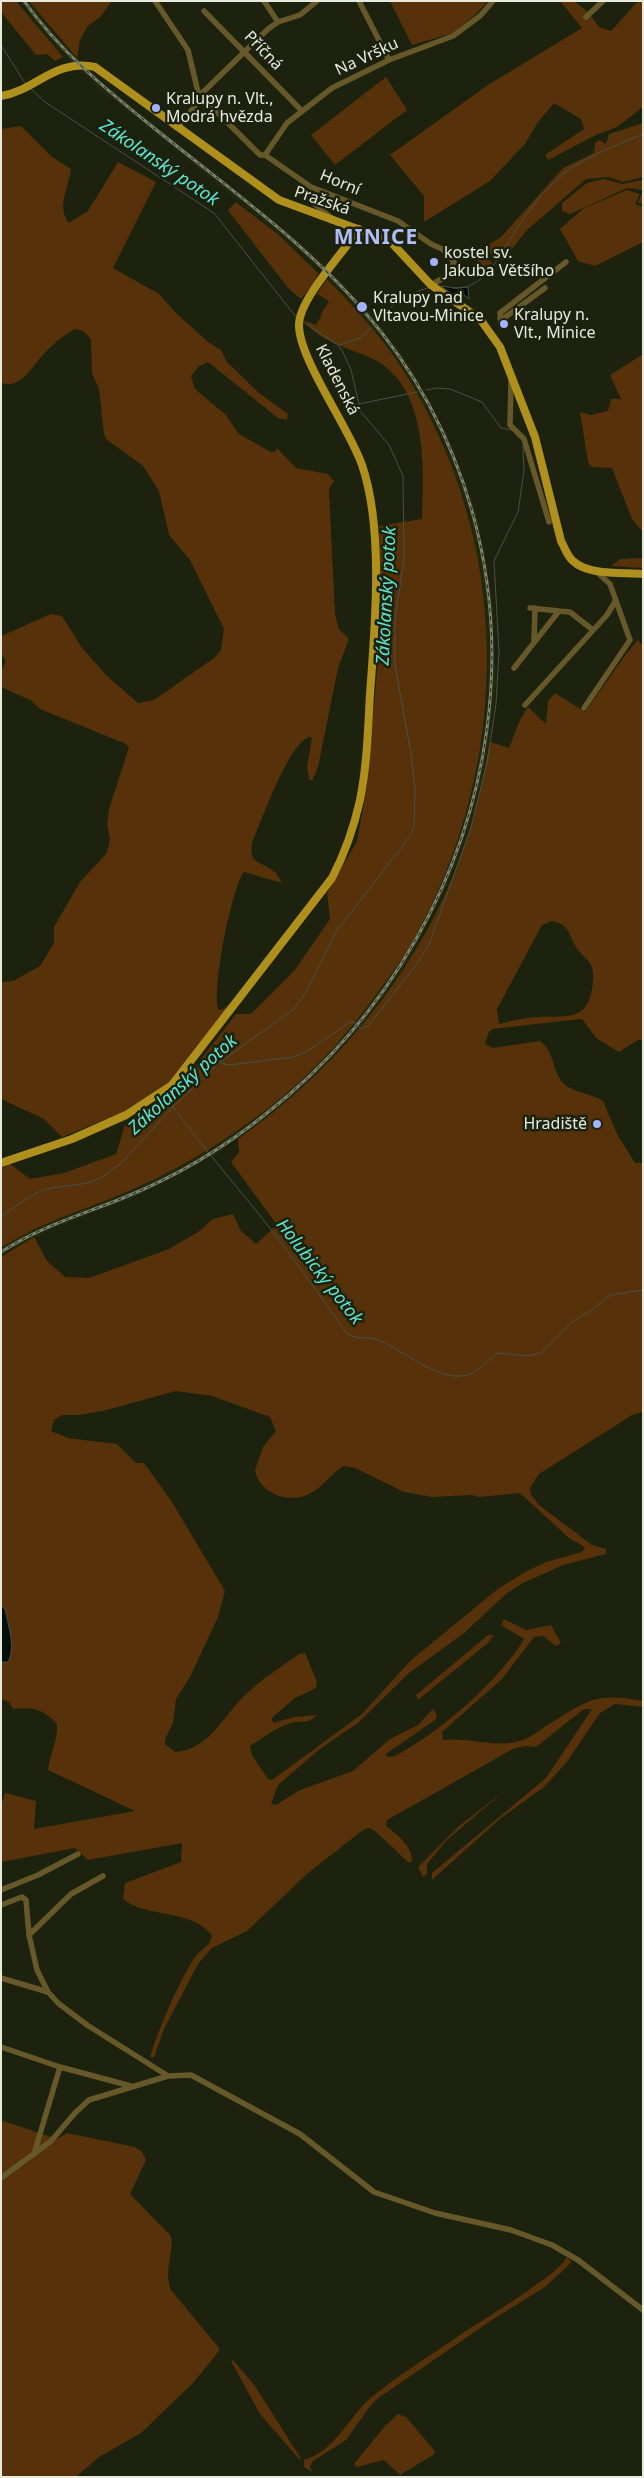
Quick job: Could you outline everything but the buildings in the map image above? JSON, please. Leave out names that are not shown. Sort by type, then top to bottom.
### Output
[{"type":"main road","name":"Pražská","points":[[1,96],[78,64],[95,67],[279,200],[390,241],[431,285],[480,319],[500,347],[535,438],[561,541],[574,563],[600,573],[643,574]]},
{"type":"main road","name":"Kladenská","points":[[1,1163],[72,1139],[119,1118],[148,1103],[172,1085],[327,884],[340,862],[360,797],[368,728],[374,632],[372,507],[355,445],[313,368],[300,329],[301,315],[315,289],[359,229]]},
{"type":"street","points":[[154,1],[188,50],[198,97]]},
{"type":"street","points":[[264,1],[278,22]]},
{"type":"street","points":[[177,128],[195,106],[198,97],[256,39],[278,22],[300,15],[317,1]]},
{"type":"street","points":[[359,1],[389,60]]},
{"type":"street","name":"Na Vršku","points":[[265,156],[283,128],[332,88],[389,60],[453,36],[480,16],[493,1]]},
{"type":"street","points":[[586,17],[603,1]]},
{"type":"street","name":"Příčná","points":[[204,11],[302,111]]},
{"type":"street","name":"Horní","points":[[198,97],[205,100],[257,153],[265,156],[311,187],[398,221],[431,244],[442,249],[454,262],[448,276],[431,285]]},
{"type":"street","points":[[305,196],[333,219]]},
{"type":"street","points":[[545,288],[501,320],[500,313],[566,262]]},
{"type":"street","name":"Pražská","points":[[511,374],[510,425],[524,439],[549,522]]},
{"type":"street","points":[[584,708],[630,640],[610,584],[600,573]]},
{"type":"street","points":[[525,705],[593,630],[616,600]]},
{"type":"street","points":[[534,642],[532,608],[570,612],[593,630]]},
{"type":"street","points":[[514,668],[559,611]]},
{"type":"street","points":[[1,1890],[38,1875],[78,1854]]},
{"type":"street","points":[[29,1935],[71,1894],[103,1876]]},
{"type":"street","points":[[1,1905],[22,1897],[26,1900],[29,1935],[37,1970],[48,1992],[58,2003],[87,2025],[168,2076]]},
{"type":"street","points":[[1,1978],[48,1992]]},
{"type":"street","points":[[1,2047],[60,2067],[133,2086]]},
{"type":"street","points":[[34,2154],[60,2067]]},
{"type":"street","points":[[1,2178],[51,2141],[80,2107],[89,2100],[168,2076],[191,2074],[300,2134],[364,2185],[384,2197],[435,2213],[511,2230],[552,2245],[578,2260],[643,2310]]},
{"type":"shaded area","points":[[1,1],[16,1],[63,57],[55,61],[47,54],[36,55],[1,12]]},
{"type":"shaded area","points":[[19,1],[29,1],[61,42],[101,81],[314,254],[368,310],[399,349],[420,383],[447,434],[477,514],[493,605],[496,684],[490,742],[478,798],[470,828],[448,885],[410,960],[364,1024],[342,1050],[290,1100],[215,1155],[142,1194],[47,1231],[1,1257],[1,1248],[30,1230],[138,1187],[211,1148],[285,1094],[336,1045],[358,1019],[403,956],[441,882],[463,826],[471,797],[482,740],[488,684],[486,606],[469,516],[441,437],[392,354],[325,275],[283,237],[96,86],[55,47]]},
{"type":"shaded area","points":[[29,1],[112,1],[100,17],[87,27],[80,40],[77,58]]},
{"type":"shaded area","points":[[390,1],[488,1],[475,15],[453,33],[412,45]]},
{"type":"shaded area","points":[[560,1],[574,1],[588,12],[599,27],[611,31],[638,1],[643,1],[643,107],[617,127],[596,135],[548,160],[545,155],[584,129],[581,119],[554,103],[538,122],[525,144],[490,181],[424,222],[424,196],[390,155],[488,85],[582,28]]},
{"type":"shaded area","points":[[386,77],[407,110],[335,165],[311,135]]},
{"type":"shaded area","points":[[643,123],[643,177],[623,182],[609,177],[586,179],[527,230],[503,260],[493,256],[485,247],[501,237],[563,168],[594,153],[595,143],[599,140],[606,144],[609,134]]},
{"type":"shaded area","points":[[21,126],[52,157],[71,169],[63,204],[65,217],[69,223],[88,211],[118,162],[156,182],[113,268],[159,294],[176,313],[208,342],[221,350],[227,362],[259,393],[288,414],[287,420],[278,418],[208,362],[199,366],[191,376],[195,389],[225,414],[239,434],[271,452],[275,452],[277,448],[296,468],[328,474],[334,481],[329,489],[335,614],[339,629],[349,639],[338,668],[318,767],[312,781],[309,779],[307,767],[312,738],[309,737],[301,742],[293,753],[276,784],[252,843],[251,850],[254,859],[275,872],[282,883],[244,872],[239,881],[228,918],[217,984],[219,1010],[231,1003],[169,1084],[131,1109],[62,1137],[44,1119],[1,1099],[1,982],[13,981],[40,966],[54,943],[54,927],[80,882],[107,853],[110,839],[107,824],[109,809],[129,747],[124,743],[40,709],[32,701],[1,687],[1,671],[6,661],[1,654],[1,636],[51,614],[62,616],[82,648],[106,675],[138,703],[154,700],[214,658],[221,650],[224,629],[190,560],[169,535],[159,491],[143,466],[106,439],[99,389],[92,373],[91,339],[83,331],[75,329],[53,345],[20,381],[8,384],[1,383],[1,129]]},
{"type":"shaded area","points":[[604,179],[622,184],[643,180],[643,190],[627,188],[570,214],[562,211],[562,203],[587,183]]},
{"type":"shaded area","points":[[627,190],[640,194],[635,204],[643,207],[643,242],[595,266],[578,261],[560,229],[584,208]]},
{"type":"shaded area","points":[[643,190],[643,204],[638,203]]},
{"type":"shaded area","points":[[236,202],[280,236],[318,273],[314,283],[301,299],[289,289],[230,213],[228,210]]},
{"type":"shaded area","points":[[485,255],[492,263],[475,278],[468,269]]},
{"type":"shaded area","points":[[327,279],[367,323],[395,358],[439,437],[465,507],[481,580],[487,654],[483,728],[469,801],[446,872],[413,941],[368,1006],[323,1059],[286,1094],[251,1121],[177,1168],[121,1195],[51,1222],[1,1248],[1,1165],[9,1163],[30,1179],[64,1173],[116,1154],[125,1125],[168,1096],[198,1063],[236,1014],[251,1014],[294,971],[330,919],[327,893],[357,841],[367,787],[381,626],[379,526],[422,519],[422,451],[412,405],[402,386],[388,369],[369,357],[325,338],[304,320],[316,325],[322,315],[329,301],[317,294]]},
{"type":"shaded area","points":[[441,286],[468,287],[469,299],[464,295],[457,297]]},
{"type":"shaded area","points":[[643,354],[643,532],[632,519],[612,468],[592,467],[588,462],[580,412],[591,415],[608,411],[611,399],[621,399],[610,375]]},
{"type":"shaded area","points":[[643,558],[643,568],[611,566],[620,559]]},
{"type":"shaded area","points":[[638,640],[643,646],[643,1040],[638,1040],[619,1052],[596,1038],[583,1020],[580,1019],[493,1029],[489,1032],[485,1044],[493,1048],[540,1041],[545,1045],[563,1083],[572,1089],[603,1101],[617,1134],[635,1163],[643,1163],[643,1412],[632,1415],[539,1474],[530,1488],[531,1495],[539,1505],[592,1545],[606,1549],[606,1554],[563,1565],[521,1584],[506,1594],[463,1634],[409,1673],[358,1723],[320,1749],[278,1785],[271,1804],[276,1805],[300,1790],[353,1771],[390,1739],[418,1725],[433,1709],[437,1715],[435,1720],[386,1754],[388,1757],[395,1756],[412,1746],[449,1720],[484,1689],[524,1639],[501,1625],[504,1619],[526,1630],[551,1625],[561,1643],[556,1646],[543,1636],[534,1637],[502,1679],[442,1732],[443,1740],[507,1743],[524,1740],[582,1705],[601,1698],[626,1698],[643,1701],[643,1707],[615,1704],[600,1713],[566,1763],[544,1787],[501,1818],[432,1880],[432,1873],[546,1778],[592,1709],[584,1709],[536,1747],[525,1746],[513,1749],[387,1820],[386,1826],[407,1846],[412,1856],[412,1862],[408,1862],[375,1831],[369,1828],[363,1830],[308,1873],[247,1931],[212,1948],[198,1964],[164,2029],[154,2057],[150,2057],[163,2020],[181,1982],[193,1960],[209,1943],[212,1936],[204,1927],[182,1917],[132,1905],[123,1899],[125,1883],[181,1862],[182,1843],[88,1860],[75,1848],[1,1862],[1,1805],[5,1793],[36,1801],[34,1829],[135,1811],[48,1770],[57,1724],[42,1712],[26,1708],[13,1709],[9,1702],[1,1699],[1,1257],[34,1237],[47,1261],[65,1277],[89,1278],[169,1249],[198,1232],[213,1219],[233,1214],[241,1231],[256,1244],[277,1225],[231,1162],[239,1153],[238,1139],[277,1109],[314,1076],[349,1040],[380,1002],[409,961],[433,918],[454,873],[474,816],[490,742],[509,748],[519,722],[528,707],[546,724],[548,701],[555,693],[585,712]],"holes":[[[552,921],[566,928],[578,950],[591,965],[593,983],[588,1002],[576,1014],[559,1017],[531,1017],[499,1024],[497,1009],[542,925]],[[176,1391],[212,1396],[270,1417],[276,1431],[263,1447],[255,1470],[258,1479],[270,1492],[287,1498],[306,1495],[318,1488],[344,1466],[355,1468],[404,1492],[432,1497],[472,1495],[479,1497],[520,1493],[569,1538],[585,1547],[582,1552],[546,1562],[527,1571],[499,1588],[410,1661],[362,1714],[272,1780],[268,1779],[253,1757],[250,1746],[283,1726],[310,1720],[317,1715],[294,1717],[274,1723],[272,1720],[295,1698],[316,1688],[317,1682],[305,1653],[299,1654],[250,1690],[206,1739],[187,1750],[175,1752],[165,1744],[165,1739],[173,1723],[176,1699],[190,1677],[218,1617],[225,1591],[172,1502],[144,1463],[136,1463],[117,1444],[68,1438],[51,1431],[54,1420],[62,1415],[78,1415],[103,1411]]]},
{"type":"shaded area","points":[[1,1606],[5,1609],[11,1636],[11,1650],[8,1662],[1,1662]]},
{"type":"shaded area","points":[[488,1635],[494,1635],[488,1643],[418,1700],[416,1695]]},
{"type":"shaded area","points":[[504,1791],[446,1841],[427,1864],[427,1874],[423,1877],[418,1867],[459,1826]]},
{"type":"shaded area","points":[[1,2120],[57,2139],[67,2133],[135,2147],[142,2152],[146,2160],[130,2194],[170,2235],[172,2246],[168,2274],[171,2290],[219,2348],[219,2351],[194,2382],[141,2433],[99,2457],[76,2477],[1,2477]]},
{"type":"shaded area","points":[[566,2257],[572,2262],[545,2287],[492,2320],[377,2399],[346,2440],[313,2461],[310,2466],[312,2472],[304,2467],[304,2460],[315,2455],[334,2440],[373,2396],[460,2335],[519,2297],[552,2273],[562,2264]]},
{"type":"shaded area","points":[[233,2360],[255,2386],[300,2457],[300,2460],[260,2414],[231,2361]]},
{"type":"shaded area","points":[[398,2414],[406,2417],[435,2451],[433,2455],[400,2475],[384,2460],[357,2467],[354,2464],[385,2426]]},
{"type":"waterway","name":"Zákolanský potok","points":[[1,45],[25,83]]},
{"type":"waterway","name":"Zákolanský potok","points":[[31,89],[45,102],[214,213],[296,317]]},
{"type":"waterway","points":[[452,288],[463,288],[473,284],[490,270],[537,201],[561,175],[583,161],[643,134]]},
{"type":"waterway","points":[[376,322],[399,301],[413,293],[428,288]]},
{"type":"waterway","name":"Zákolanský potok","points":[[1,1216],[45,1189],[88,1183],[101,1178],[120,1164],[173,1107],[220,1062],[294,1009],[306,992],[336,932],[411,835],[414,826],[415,790],[411,754],[395,665],[395,618],[404,560],[403,476],[389,445],[361,412],[351,370],[343,352],[338,345],[303,322]]},
{"type":"waterway","points":[[339,345],[360,338],[371,328]]},
{"type":"waterway","points":[[426,390],[437,388],[450,389],[482,402],[501,428],[512,430]]},
{"type":"waterway","points":[[359,404],[417,392]]},
{"type":"waterway","points":[[221,1063],[229,1065],[294,1057],[309,1050],[350,1022],[353,1022],[362,1029],[368,1026],[416,965],[429,945],[471,827],[487,763],[496,704],[499,652],[494,561],[518,512],[524,471],[523,446]]},
{"type":"waterway","name":"Holubický potok","points":[[173,1107],[275,1234],[347,1334],[381,1341],[436,1371],[460,1376],[470,1374],[498,1353],[528,1356],[541,1353],[573,1321],[592,1310],[610,1295],[643,1290]]},
{"type":"railway","points":[[1,1252],[45,1228],[161,1181],[216,1150],[267,1113],[350,1033],[416,940],[461,838],[487,730],[491,620],[472,511],[430,407],[363,310],[314,259],[260,212],[98,82],[52,36],[24,1]]},
{"type":"place","name":"Kralupy n. Vlt., Modrá hvězda","points":[[156,108]]},
{"type":"place","name":"kostel sv. Jakuba Většího","points":[[434,262]]},
{"type":"place","name":"Kralupy nad Vltavou-Minice","points":[[362,307]]},
{"type":"place","name":"Kralupy n. Vlt., Minice","points":[[504,324]]},
{"type":"place","name":"Hradiště","points":[[597,1124]]},
{"type":"district","name":"MINICE","points":[[376,238]]}]
